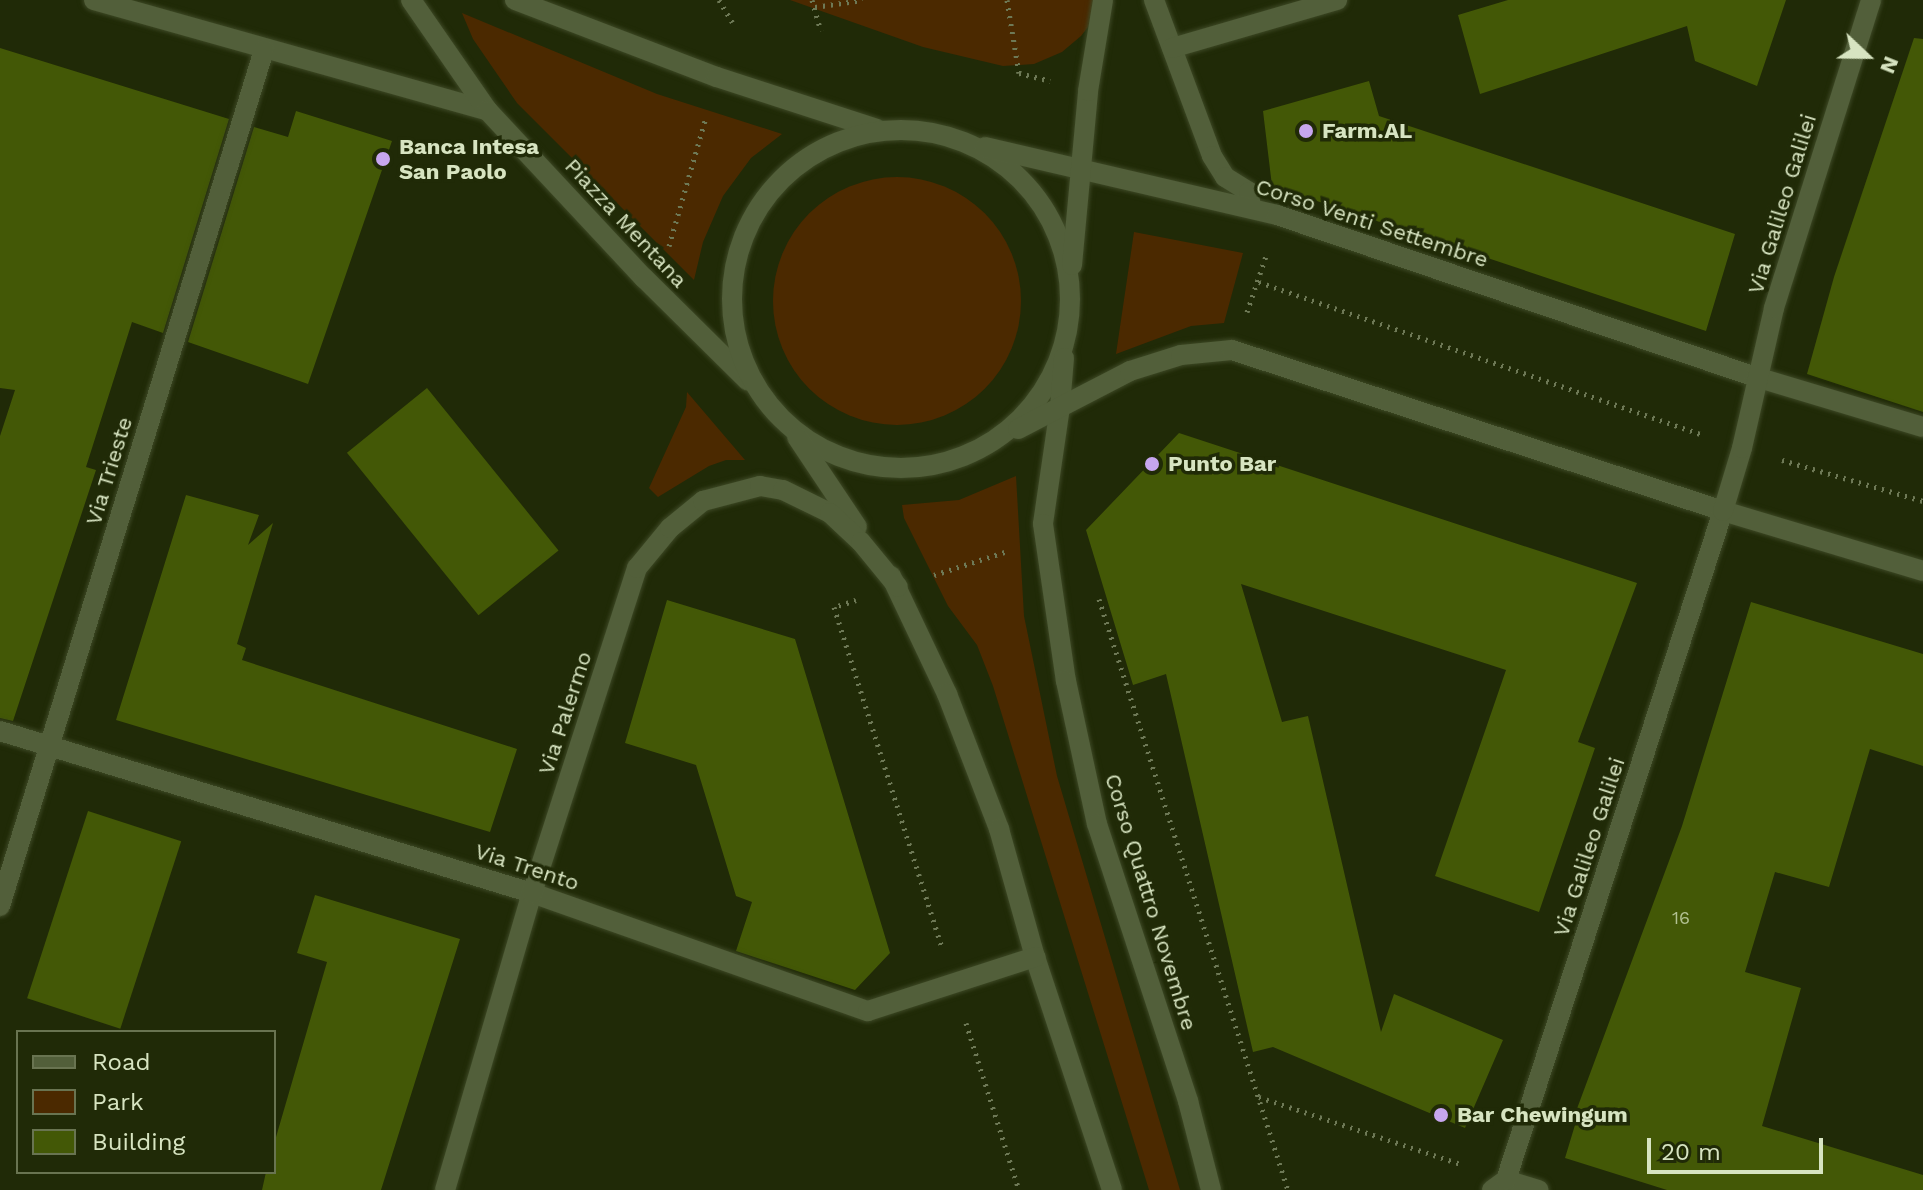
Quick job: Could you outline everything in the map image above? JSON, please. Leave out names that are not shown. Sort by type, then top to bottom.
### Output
[{"type":"street","points":[[94,0],[488,111]]},
{"type":"street","name":"Piazza Mentana","points":[[411,0],[488,111],[644,278],[759,392]]},
{"type":"street","points":[[515,0],[717,77],[881,130]]},
{"type":"street","points":[[1070,289],[1088,91],[1103,0]]},
{"type":"street","points":[[1154,0],[1216,164],[1225,177],[1249,192],[1251,208]]},
{"type":"street","points":[[1172,48],[1337,0]]},
{"type":"street","name":"Via Galileo Galilei","points":[[1756,377],[1871,0]]},
{"type":"street","name":"Via Trieste","points":[[0,906],[264,50]]},
{"type":"street","points":[[881,130],[848,138],[802,162],[776,185],[751,220],[736,259],[731,305],[739,351],[759,392],[790,427],[898,587],[947,694],[999,829],[1035,957],[1112,1190]]},
{"type":"street","name":"Corso Venti Settembre","points":[[881,130],[915,130],[1277,215],[1756,377],[1923,427]]},
{"type":"street","points":[[965,142],[1010,169],[1033,193],[1059,238],[1070,289]]},
{"type":"street","name":"Corso Quattro Novembre","points":[[1070,289],[1060,407],[1043,524],[1066,681],[1097,824],[1188,1101],[1211,1190]]},
{"type":"street","points":[[979,449],[1004,433],[1037,399],[1053,373],[1065,341]]},
{"type":"street","points":[[790,427],[829,453],[888,469],[935,465],[979,449],[1101,385],[1156,362],[1181,355],[1232,350],[1723,511],[1923,571]]},
{"type":"street","points":[[1723,511],[1742,448],[1756,377]]},
{"type":"street","name":"Via Palermo","points":[[445,1190],[532,893],[637,568],[690,509],[731,491],[760,486],[783,490],[818,505],[844,525],[898,587]]},
{"type":"street","name":"Via Galileo Galilei","points":[[1499,1185],[1723,511]]},
{"type":"street","name":"Via Trento","points":[[0,731],[532,893],[868,1011],[1035,957]]},
{"type":"street","points":[[1499,1185],[1538,1190]]},
{"type":"path","points":[[719,0],[732,22]]},
{"type":"path","points":[[812,0],[821,31]]},
{"type":"path","points":[[815,7],[862,0]]},
{"type":"path","points":[[1007,0],[1019,73],[1051,81]]},
{"type":"path","points":[[668,250],[708,112]]},
{"type":"path","points":[[1232,350],[1259,282],[1277,215]]},
{"type":"path","points":[[1259,282],[1742,448],[1923,501]]},
{"type":"path","points":[[1019,1190],[834,607],[1045,539]]},
{"type":"path","points":[[1096,589],[1288,1190]]},
{"type":"path","points":[[1259,1097],[1499,1185]]},
{"type":"green space","points":[[790,0],[1100,0],[1095,18],[1081,36],[1062,52],[1034,64],[1003,66],[923,47]]},
{"type":"green space","points":[[462,13],[657,94],[782,134],[751,158],[723,196],[703,242],[694,280],[517,103],[473,39]]},
{"type":"green space","points":[[897,177],[921,179],[944,186],[985,213],[1012,254],[1019,277],[1019,325],[1012,348],[985,389],[944,416],[921,423],[897,425],[873,423],[850,416],[809,389],[782,348],[775,325],[773,301],[775,277],[782,254],[809,213],[850,186],[873,179]]},
{"type":"green space","points":[[1134,232],[1243,253],[1224,323],[1191,326],[1116,354]]},
{"type":"green space","points":[[687,392],[745,460],[726,460],[709,466],[658,497],[649,488],[686,407]]},
{"type":"green space","points":[[1016,476],[1024,616],[1057,776],[1180,1190],[1149,1190],[993,686],[977,645],[948,606],[904,518],[902,505],[959,500]]},
{"type":"building","points":[[1508,0],[1786,0],[1757,86],[1695,61],[1687,26],[1480,94],[1458,15]]},
{"type":"building","points":[[1914,38],[1923,39],[1923,412],[1807,374],[1834,277]]},
{"type":"building","points":[[0,48],[229,119],[163,333],[132,322],[86,467],[96,470],[13,721],[0,718],[0,436],[15,390],[0,388]]},
{"type":"building","points":[[1369,81],[1379,116],[1735,234],[1706,331],[1272,186],[1263,111]]},
{"type":"building","points":[[296,111],[392,141],[308,384],[188,342],[254,127],[288,137]]},
{"type":"building","points":[[427,388],[559,550],[478,615],[347,453]]},
{"type":"building","points":[[1179,433],[1637,583],[1578,742],[1595,748],[1539,912],[1435,876],[1506,670],[1241,584],[1282,722],[1308,716],[1381,1032],[1394,994],[1503,1040],[1465,1128],[1273,1047],[1253,1052],[1166,674],[1133,685],[1086,530]]},
{"type":"building","points":[[186,495],[259,515],[248,545],[273,523],[237,644],[246,648],[242,660],[517,749],[490,832],[116,720]]},
{"type":"building","points":[[667,600],[795,639],[890,953],[855,990],[736,951],[752,902],[736,896],[696,765],[625,743]]},
{"type":"building","points":[[1751,602],[1923,654],[1923,766],[1870,749],[1829,887],[1775,872],[1745,972],[1801,988],[1762,1126],[1923,1175],[1923,1190],[1667,1190],[1565,1158],[1578,1115],[1575,1114],[1682,826]]},
{"type":"building","points":[[88,811],[181,841],[120,1029],[27,998]]},
{"type":"building","points":[[315,895],[460,939],[381,1190],[262,1190],[266,1174],[276,1174],[276,1137],[327,962],[297,953]]},
{"type":"place","name":"Farm.AL","points":[[1306,131]]},
{"type":"place","name":"Banca Intesa San Paolo","points":[[383,159]]},
{"type":"place","name":"Punto Bar","points":[[1152,464]]},
{"type":"place","name":"Bar Chewingum","points":[[1441,1115]]}]
